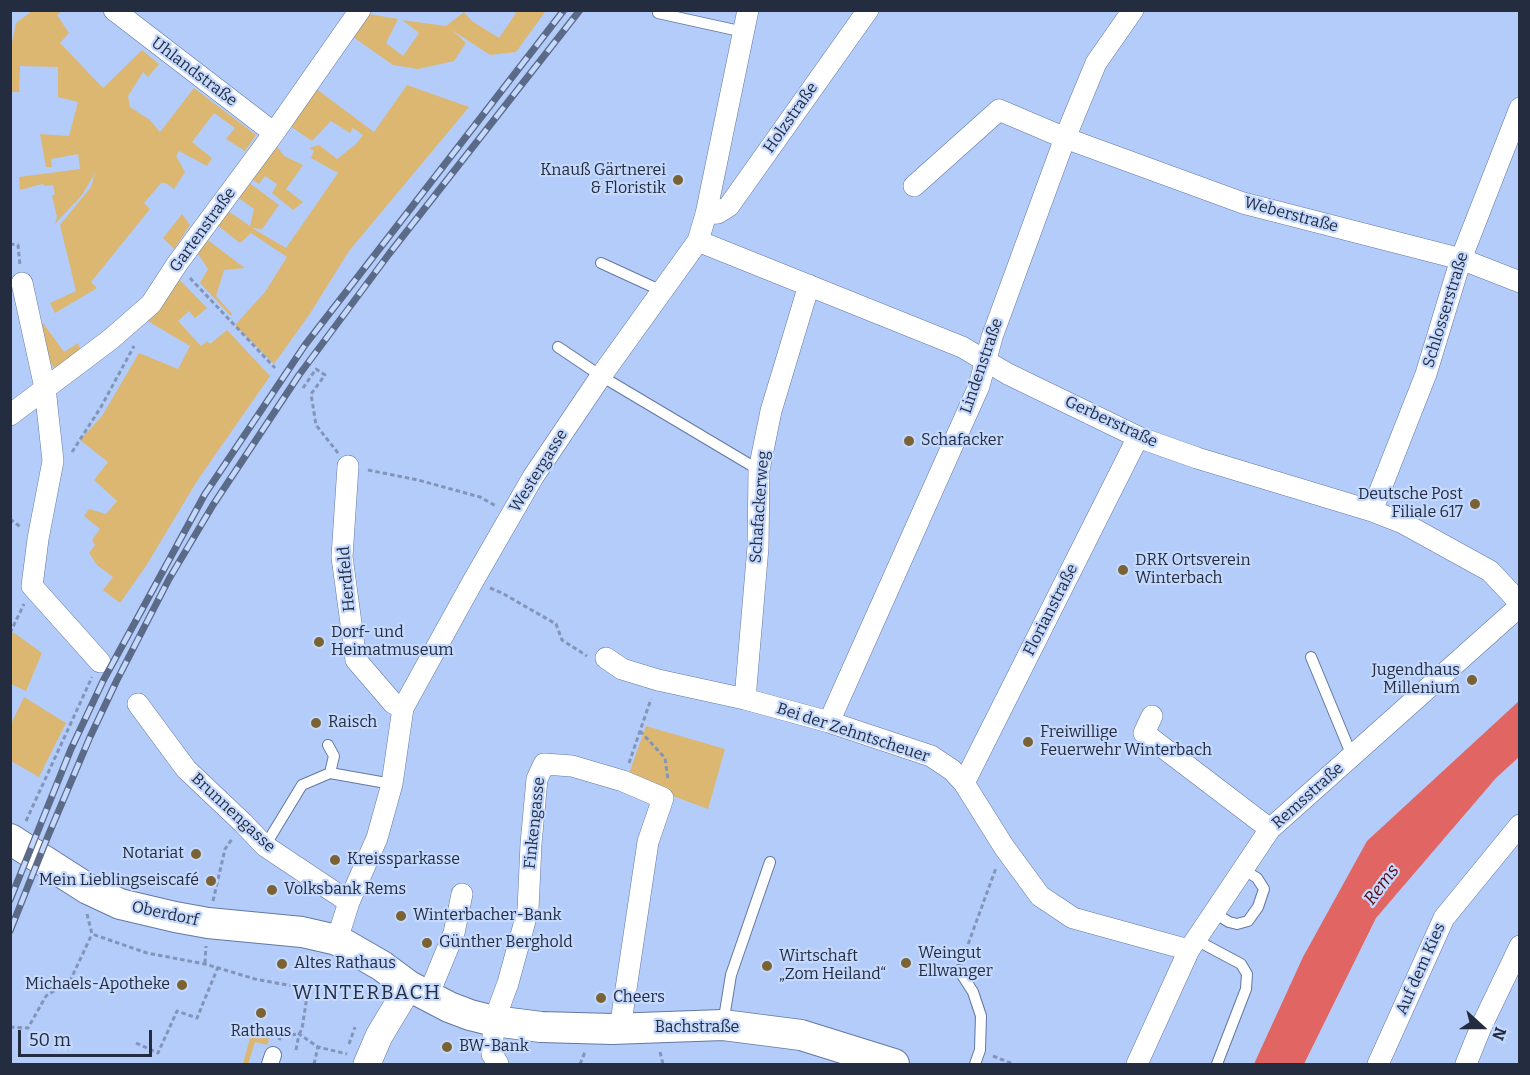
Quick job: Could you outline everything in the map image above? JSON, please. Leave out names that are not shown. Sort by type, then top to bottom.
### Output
[{"type":"main road","name":"Oberdorf","points":[[17,833],[88,889],[120,904],[152,913],[208,923],[302,932],[337,940],[419,991]]},
{"type":"main road","name":"Bachstraße","points":[[419,991],[470,1015],[494,1021],[542,1028],[620,1029],[723,1024],[801,1035],[894,1065]]},
{"type":"street","name":"Uhlandstraße","points":[[114,10],[274,133]]},
{"type":"street","name":"Gartenstraße","points":[[10,414],[111,339],[151,304],[177,264],[274,133],[360,10]]},
{"type":"street","name":"Westergasse","points":[[337,940],[349,902],[377,838],[392,784],[404,708],[533,477],[601,376],[698,242],[706,214],[748,10]]},
{"type":"street","name":"Holzstraße","points":[[706,214],[718,213],[729,206],[868,10]]},
{"type":"street","name":"Lindenstraße","points":[[829,722],[979,386],[992,337],[1095,63],[1133,10]]},
{"type":"street","name":"Schlosserstraße","points":[[1372,511],[1426,374],[1461,259],[1520,108]]},
{"type":"street","points":[[914,186],[999,110],[1065,138]]},
{"type":"street","name":"Weberstraße","points":[[1065,138],[1243,203],[1461,259],[1520,282]]},
{"type":"street","name":"Gerberstraße","points":[[698,242],[962,347],[1008,374],[1138,437],[1197,458],[1372,511],[1403,524],[1490,570],[1520,604]]},
{"type":"street","points":[[22,283],[45,388],[53,461],[38,539],[32,586],[100,662]]},
{"type":"street","name":"Schafackerweg","points":[[745,699],[758,547],[759,470],[771,411],[809,285]]},
{"type":"street","name":"Florianstraße","points":[[964,783],[1138,437]]},
{"type":"street","name":"Herdfeld","points":[[348,466],[342,558],[356,660],[393,704],[404,708]]},
{"type":"street","name":"Remsstraße","points":[[1137,1065],[1192,945],[1270,829],[1520,604]]},
{"type":"street","name":"Bei der Zehntscheuer","points":[[606,658],[622,669],[658,680],[745,699],[829,722],[931,756],[952,770],[964,783],[1004,847],[1040,896],[1073,918],[1192,945]]},
{"type":"street","name":"Brunnengasse","points":[[138,704],[186,769],[265,846],[349,902]]},
{"type":"street","points":[[1152,716],[1144,733],[1270,829]]},
{"type":"street","name":"Finkengasse","points":[[494,1021],[508,983],[528,910],[537,779],[544,764],[572,766],[623,781],[663,798]]},
{"type":"street","points":[[620,1029],[648,842],[663,798]]},
{"type":"street","name":"Auf dem Kies","points":[[1378,1065],[1444,918],[1520,825]]},
{"type":"street","points":[[367,1065],[379,1036],[419,991],[454,933],[462,894]]},
{"type":"street","points":[[1466,1065],[1481,1027],[1520,946]]},
{"type":"street","points":[[494,1021],[492,1054],[498,1065]]},
{"type":"lane","points":[[658,12],[744,32]]},
{"type":"lane","points":[[601,263],[662,291]]},
{"type":"lane","points":[[558,346],[601,376],[759,470]]},
{"type":"lane","points":[[1311,657],[1352,756]]},
{"type":"lane","points":[[328,745],[334,756],[330,773]]},
{"type":"lane","points":[[265,846],[302,785],[330,773],[392,784]]},
{"type":"lane","points":[[723,1024],[731,975],[770,862]]},
{"type":"lane","points":[[1214,913],[1237,924],[1248,921],[1258,907],[1264,889],[1257,878],[1244,870]]},
{"type":"lane","points":[[1192,945],[1240,964],[1247,974],[1246,990],[1217,1065]]},
{"type":"lane","points":[[959,970],[973,992],[981,1016],[980,1050],[975,1065]]},
{"type":"path","points":[[10,244],[18,245],[22,283]]},
{"type":"path","points":[[177,264],[274,368]]},
{"type":"path","points":[[53,461],[69,458],[101,407],[136,342]]},
{"type":"path","points":[[303,388],[316,369],[325,375],[311,394],[316,425],[348,466],[418,480],[480,497],[511,514]]},
{"type":"path","points":[[472,583],[502,592],[556,624],[562,640],[594,660],[606,658]]},
{"type":"path","points":[[10,633],[32,586]]},
{"type":"path","points":[[17,833],[100,662]]},
{"type":"path","points":[[623,781],[658,680]]},
{"type":"path","points":[[640,731],[665,758],[668,779],[663,798]]},
{"type":"path","points":[[208,923],[225,849],[243,823]]},
{"type":"path","points":[[959,970],[1004,847]]},
{"type":"path","points":[[10,1027],[28,1028],[46,996],[70,981],[92,934],[83,900],[88,889]]},
{"type":"path","points":[[92,934],[147,953],[218,967],[255,979],[298,987]]},
{"type":"path","points":[[136,1043],[158,1053],[177,1011],[197,1018],[218,967]]},
{"type":"path","points":[[296,1050],[307,996]]},
{"type":"path","points":[[273,1055],[281,1036],[298,1034],[318,1047],[347,1054],[354,1027]]},
{"type":"path","points":[[314,1065],[318,1047]]},
{"type":"path","points":[[980,1050],[1013,1065]]},
{"type":"shaded area","points":[[543,10],[545,12],[516,52],[490,55],[452,30],[466,43],[454,61],[418,69],[393,65],[353,37],[369,14],[398,19],[386,43],[403,56],[419,33],[402,20],[446,26],[464,12],[472,21],[499,38],[516,13],[513,11]]},
{"type":"shaded area","points":[[32,11],[62,11],[57,15],[69,33],[60,43],[103,88],[142,50],[159,64],[148,77],[143,72],[128,96],[130,107],[150,120],[160,132],[194,88],[256,135],[245,151],[226,139],[235,128],[214,113],[192,142],[212,158],[207,166],[179,151],[176,156],[185,172],[174,189],[166,183],[161,183],[144,203],[150,209],[91,282],[97,288],[55,313],[50,303],[76,291],[60,225],[91,187],[95,173],[82,195],[55,224],[57,217],[52,196],[55,194],[53,185],[42,184],[20,190],[19,177],[80,169],[78,154],[51,159],[52,167],[46,167],[40,134],[69,136],[78,102],[58,97],[58,67],[20,66],[19,92],[11,92],[11,47],[16,23]]},
{"type":"shaded area","points":[[407,85],[469,107],[349,251],[309,315],[274,364],[235,325],[265,292],[287,257],[251,233],[240,243],[213,222],[225,209],[250,226],[254,209],[236,196],[248,182],[279,205],[262,229],[252,228],[286,248],[338,173],[311,158],[314,151],[309,148],[319,145],[337,159],[356,144],[363,135],[353,128],[350,133],[331,121],[312,141],[287,124],[315,88],[374,132]]},
{"type":"shaded area","points":[[276,145],[284,156],[303,165],[286,189],[303,202],[293,210],[272,193],[277,184],[265,176],[259,184],[249,177]]},
{"type":"shaded area","points":[[182,214],[190,225],[174,249],[163,238]]},
{"type":"shaded area","points":[[205,238],[245,268],[224,270],[216,296],[232,314],[231,316],[200,283],[208,269],[198,254]]},
{"type":"shaded area","points":[[177,277],[207,308],[195,318],[189,311],[178,321],[201,346],[207,341],[210,344],[227,330],[270,376],[197,481],[146,566],[120,603],[103,590],[113,577],[97,565],[89,553],[95,545],[92,540],[100,529],[84,516],[89,509],[106,514],[117,501],[94,480],[108,462],[80,440],[102,416],[139,353],[178,369],[190,346],[146,320]]},
{"type":"shaded area","points":[[43,323],[64,352],[78,343],[82,355],[57,370],[46,358],[39,325]]},
{"type":"shaded area","points":[[13,632],[42,653],[26,691],[11,684],[11,637]]},
{"type":"shaded area","points":[[24,697],[66,723],[39,777],[11,761],[11,724]]},
{"type":"shaded area","points":[[646,726],[725,749],[708,809],[627,779]]},
{"type":"shaded area","points":[[254,1023],[270,1027],[268,1045],[255,1042],[248,1064],[243,1064]]},
{"type":"water","name":"Rems","points":[[1519,701],[1519,757],[1496,778],[1376,918],[1304,1064],[1254,1064],[1303,957],[1367,841]]},
{"type":"railway","points":[[10,900],[71,749],[103,681],[205,494],[305,345],[564,10]]},
{"type":"railway","points":[[10,931],[90,737],[117,680],[169,579],[213,505],[299,375],[389,254],[580,10]]},
{"type":"place","name":"Knauß Gärtnerei & Floristik","points":[[678,180]]},
{"type":"place","name":"Schafacker","points":[[909,441]]},
{"type":"place","name":"Deutsche Post Filiale 617","points":[[1475,504]]},
{"type":"place","name":"DRK Ortsverein Winterbach","points":[[1123,570]]},
{"type":"place","name":"Dorf- und Heimatmuseum","points":[[319,642]]},
{"type":"place","name":"Jugendhaus Millenium","points":[[1472,680]]},
{"type":"place","name":"Raisch","points":[[316,723]]},
{"type":"place","name":"Freiwillige Feuerwehr Winterbach","points":[[1028,742]]},
{"type":"place","name":"Notariat","points":[[196,854]]},
{"type":"place","name":"Kreissparkasse","points":[[335,860]]},
{"type":"place","name":"Mein Lieblingseiscafé","points":[[211,881]]},
{"type":"place","name":"Volksbank Rems","points":[[272,890]]},
{"type":"place","name":"Winterbacher-Bank","points":[[401,916]]},
{"type":"place","name":"Günther Berghold","points":[[427,943]]},
{"type":"place","name":"Weingut Ellwanger","points":[[906,963]]},
{"type":"place","name":"Altes Rathaus","points":[[282,964]]},
{"type":"place","name":"Wirtschaft „Zom Heiland“","points":[[767,966]]},
{"type":"place","name":"Michaels-Apotheke","points":[[182,985]]},
{"type":"place","name":"Cheers","points":[[601,998]]},
{"type":"place","name":"Rathaus","points":[[261,1013]]},
{"type":"place","name":"BW-Bank","points":[[447,1047]]},
{"type":"district","name":"WINTERBACH","points":[[367,993]]}]
